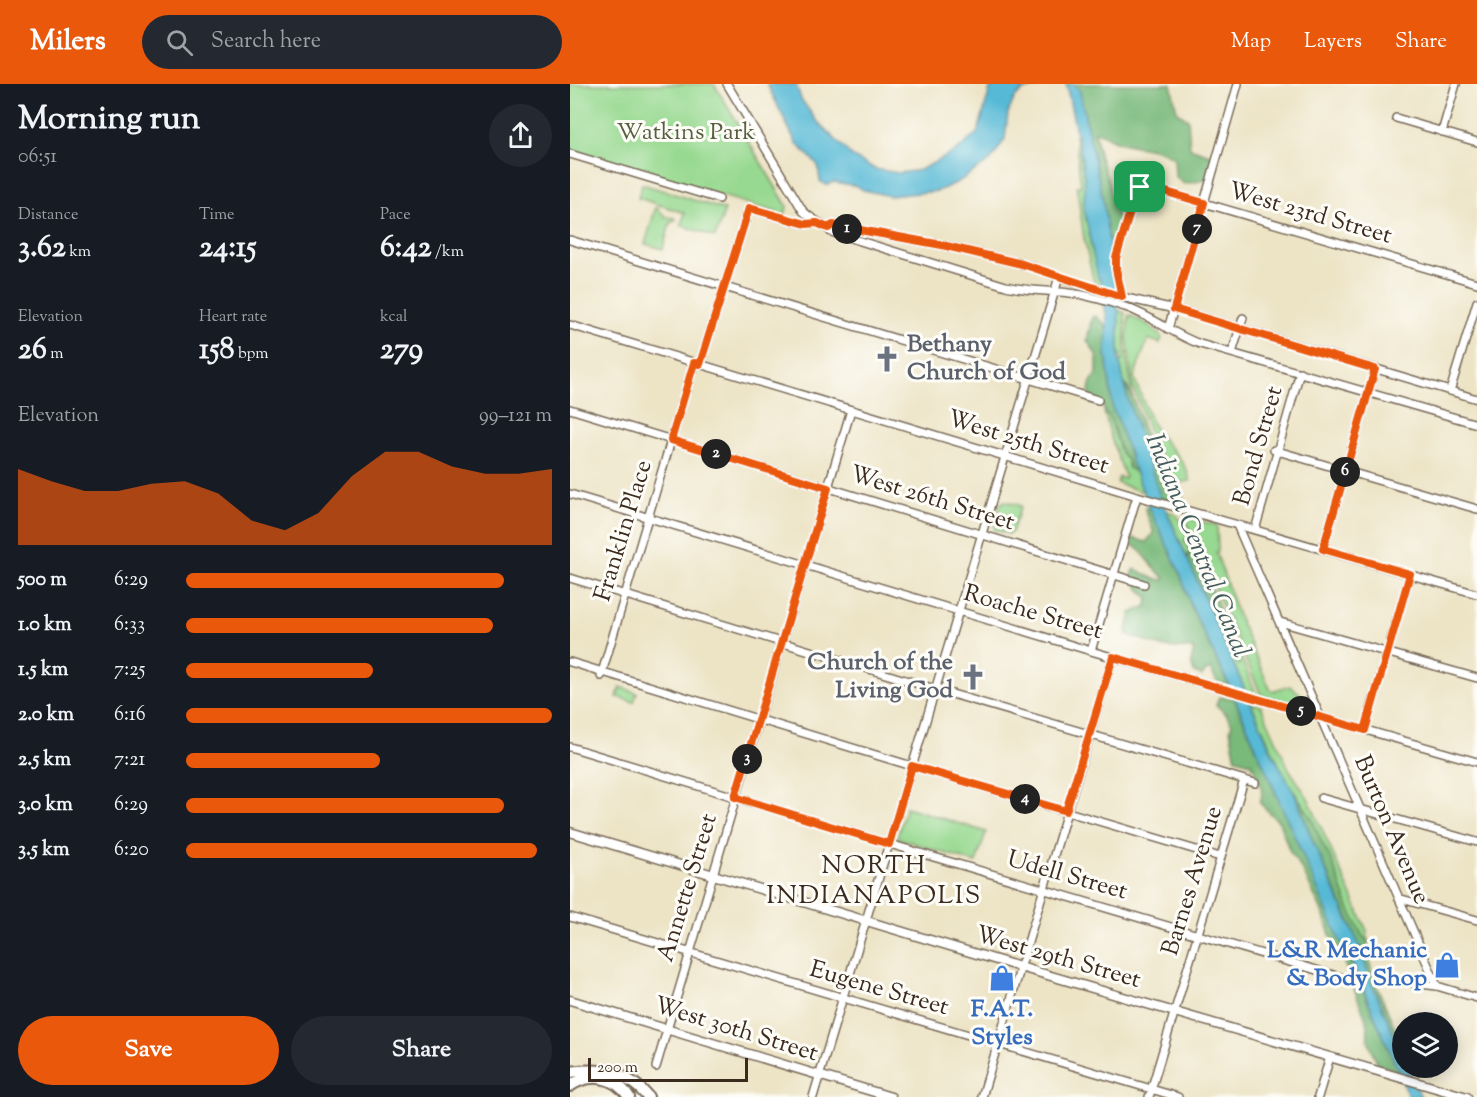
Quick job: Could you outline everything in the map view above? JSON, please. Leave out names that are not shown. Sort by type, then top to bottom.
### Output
[{"type":"highway","points":[[573,1070],[598,1070],[618,1074],[634,1082],[648,1097]]},
{"type":"highway","points":[[570,1086],[584,1079],[603,1078],[617,1084],[629,1097]]},
{"type":"main road","name":"West 29th Street","points":[[570,832],[1020,967],[1467,1097]]},
{"type":"main road","name":"West 30th Street","points":[[570,1000],[891,1097]]},
{"type":"street","points":[[727,84],[803,211],[831,232],[1006,286],[1031,291],[1075,294],[1124,306],[1194,342],[1477,424]]},
{"type":"street","points":[[1168,329],[1238,84]]},
{"type":"street","points":[[1442,132],[1456,84]]},
{"type":"street","points":[[1396,118],[1477,142]]},
{"type":"street","points":[[570,154],[719,199]]},
{"type":"street","name":"West 23rd Street","points":[[1120,296],[1116,258],[1137,184],[1477,283]]},
{"type":"street","name":"Franklin Place","points":[[601,674],[671,440],[749,208],[806,224],[817,223]]},
{"type":"street","points":[[828,228],[833,225],[1030,266],[1094,289],[1174,309],[1477,399]]},
{"type":"street","points":[[570,240],[1098,400]]},
{"type":"street","points":[[813,1097],[1059,276]]},
{"type":"street","points":[[1450,391],[1477,302]]},
{"type":"street","points":[[1232,353],[1243,318]]},
{"type":"street","name":"West 25th Street","points":[[570,325],[1138,497],[1476,591]]},
{"type":"street","points":[[1323,549],[1375,369]]},
{"type":"street","name":"Bond Street","points":[[1255,530],[1300,372]]},
{"type":"street","name":"West 26th Street","points":[[570,409],[1144,584]]},
{"type":"street","name":"Annette Street","points":[[656,1067],[851,410]]},
{"type":"street","points":[[1276,450],[1477,509]]},
{"type":"street","name":"Roache Street","points":[[570,494],[958,612],[1477,762]]},
{"type":"street","points":[[1091,651],[1138,497]]},
{"type":"street","name":"Burton Avenue","points":[[1237,525],[1437,986]]},
{"type":"street","points":[[1365,730],[1410,574]]},
{"type":"street","points":[[570,578],[1255,783]]},
{"type":"street","points":[[1280,622],[1477,678]]},
{"type":"street","points":[[982,1097],[1113,657]]},
{"type":"street","points":[[570,662],[601,674],[1220,856]]},
{"type":"street","name":"Udell Street","points":[[570,747],[1347,979]]},
{"type":"street","name":"Barnes Avenue","points":[[1150,1093],[1244,780]]},
{"type":"street","points":[[1322,798],[1477,842]]},
{"type":"street","points":[[1398,898],[1477,920]]},
{"type":"street","name":"Eugene Street","points":[[570,917],[997,1044],[1150,1093],[1178,1097]]},
{"type":"street","points":[[1412,983],[1437,986],[1477,998]]},
{"type":"street","points":[[1318,1097],[1329,1057]]},
{"type":"green space","name":"Watkins Park","points":[[570,84],[714,84],[787,206],[785,215],[570,150]]},
{"type":"green space","points":[[1075,84],[1171,84],[1177,112],[1188,119],[1190,148],[1213,156],[1206,180],[1184,184],[1175,176],[1174,158],[1158,151],[1121,143],[1095,132],[1099,155],[1109,183],[1112,206],[1120,221],[1113,253],[1109,251],[1103,199],[1086,121]]},
{"type":"green space","points":[[1077,134],[1085,184],[1084,209],[1090,245],[1102,285],[1094,283],[1084,238],[1077,189],[1077,186],[1081,186],[1075,135]]},
{"type":"green space","points":[[642,184],[725,210],[715,237],[681,225],[685,213],[638,198]]},
{"type":"green space","points":[[656,207],[666,217],[676,220],[670,223],[663,249],[645,244]]},
{"type":"green space","points":[[1118,310],[1125,313],[1125,348],[1133,398],[1126,385],[1125,387],[1119,359],[1123,360],[1119,351]]},
{"type":"green space","points":[[1129,315],[1149,325],[1162,338],[1160,343],[1148,339],[1134,377],[1156,430],[1180,459],[1187,472],[1190,481],[1177,483],[1187,507],[1181,504],[1175,492],[1133,387],[1127,339]]},
{"type":"green space","points":[[1095,316],[1104,323],[1107,330],[1106,353],[1113,410],[1135,472],[1129,468],[1127,460],[1122,455],[1109,415],[1105,415],[1103,406],[1089,403],[1089,391],[1097,374],[1097,356],[1087,340],[1092,317]]},
{"type":"green space","points":[[1126,384],[1146,437],[1176,503],[1160,496],[1128,400]]},
{"type":"green space","points":[[1105,415],[1109,415],[1122,455],[1127,460],[1129,468],[1135,472],[1143,492],[1117,483],[1119,477],[1124,479],[1125,476]]},
{"type":"green space","points":[[1005,501],[1021,506],[1012,532],[1008,534],[995,530],[994,525],[1001,503]]},
{"type":"green space","points":[[1149,505],[1180,573],[1191,606],[1229,686],[1217,682],[1210,669],[1202,676],[1194,673],[1191,662],[1194,649],[1162,647],[1126,634],[1131,613],[1147,606],[1148,598],[1139,589],[1132,574],[1135,569],[1155,579],[1164,580],[1164,577],[1140,551],[1130,544],[1132,538],[1146,542],[1154,533],[1145,509]]},
{"type":"green space","points":[[1167,511],[1177,516],[1185,528],[1191,543],[1186,540],[1189,549],[1188,560]]},
{"type":"green space","points":[[1184,517],[1217,525],[1218,551],[1216,552],[1238,616],[1271,691],[1290,686],[1306,698],[1310,697],[1313,710],[1261,695]]},
{"type":"green space","points":[[1185,540],[1191,543],[1240,655],[1239,664],[1217,618],[1213,616],[1188,560],[1189,549]]},
{"type":"green space","points":[[1213,616],[1217,618],[1238,663],[1240,655],[1256,694],[1245,690]]},
{"type":"green space","points":[[620,687],[637,693],[634,702],[617,697]]},
{"type":"green space","points":[[1219,697],[1234,698],[1392,1056],[1392,1069],[1378,1064],[1371,1050],[1368,1041],[1368,1025],[1339,949],[1330,935],[1324,916],[1303,871],[1290,852],[1279,822],[1260,803],[1261,787],[1251,763],[1236,759],[1230,730],[1232,724],[1226,714],[1216,705]]},
{"type":"green space","points":[[1251,703],[1261,706],[1289,769],[1308,798],[1367,931],[1368,941],[1363,937],[1348,906],[1331,859],[1311,817],[1284,776]]},
{"type":"green space","points":[[1296,796],[1311,817],[1331,859],[1348,906],[1363,937],[1368,941],[1373,977],[1392,1022],[1392,1030],[1369,977],[1351,924],[1311,837]]},
{"type":"green space","points":[[906,807],[986,832],[976,863],[897,838]]},
{"type":"water","points":[[767,84],[796,84],[801,99],[816,120],[853,157],[875,169],[899,173],[920,170],[958,150],[978,132],[990,89],[995,84],[1049,84],[1022,91],[1014,99],[1008,113],[1005,139],[991,160],[958,182],[938,191],[890,196],[863,190],[857,186],[834,182],[826,185],[820,181],[818,165],[796,143]]},
{"type":"water","points":[[1066,84],[1075,84],[1075,87],[1079,88],[1103,199],[1119,314],[1119,359],[1128,400],[1160,496],[1272,752],[1296,796],[1311,837],[1361,949],[1369,977],[1392,1030],[1392,1057],[1229,685],[1191,606],[1180,573],[1149,507],[1113,410],[1106,353],[1107,319],[1084,209],[1085,184]]},
{"type":"water","points":[[1401,1078],[1412,1078],[1421,1097],[1409,1097]]},
{"type":"place","name":"Bethany Church of God","points":[[887,359]]},
{"type":"place","name":"Church of the Living God","points":[[973,677]]},
{"type":"place","name":"L&R Mechanic & Body Shop","points":[[1447,965]]},
{"type":"place","name":"F.A.T. Styles","points":[[1002,978]]},
{"type":"district","name":"NORTH INDIANAPOLIS","points":[[874,881]]},
{"type":"route","points":[[1143,185],[1204,203],[1174,309],[1375,369],[1323,549],[1410,574],[1365,730],[1113,657],[1066,811],[912,766],[889,844],[735,797],[828,488],[671,440],[694,363],[700,364],[749,208],[806,224],[817,223],[828,228],[833,225],[942,245],[1022,264],[1122,297],[1116,258],[1136,192],[1140,187],[1143,185]]},
{"type":"water label","name":"Indiana Central Canal","points":[[1197,546]]}]
